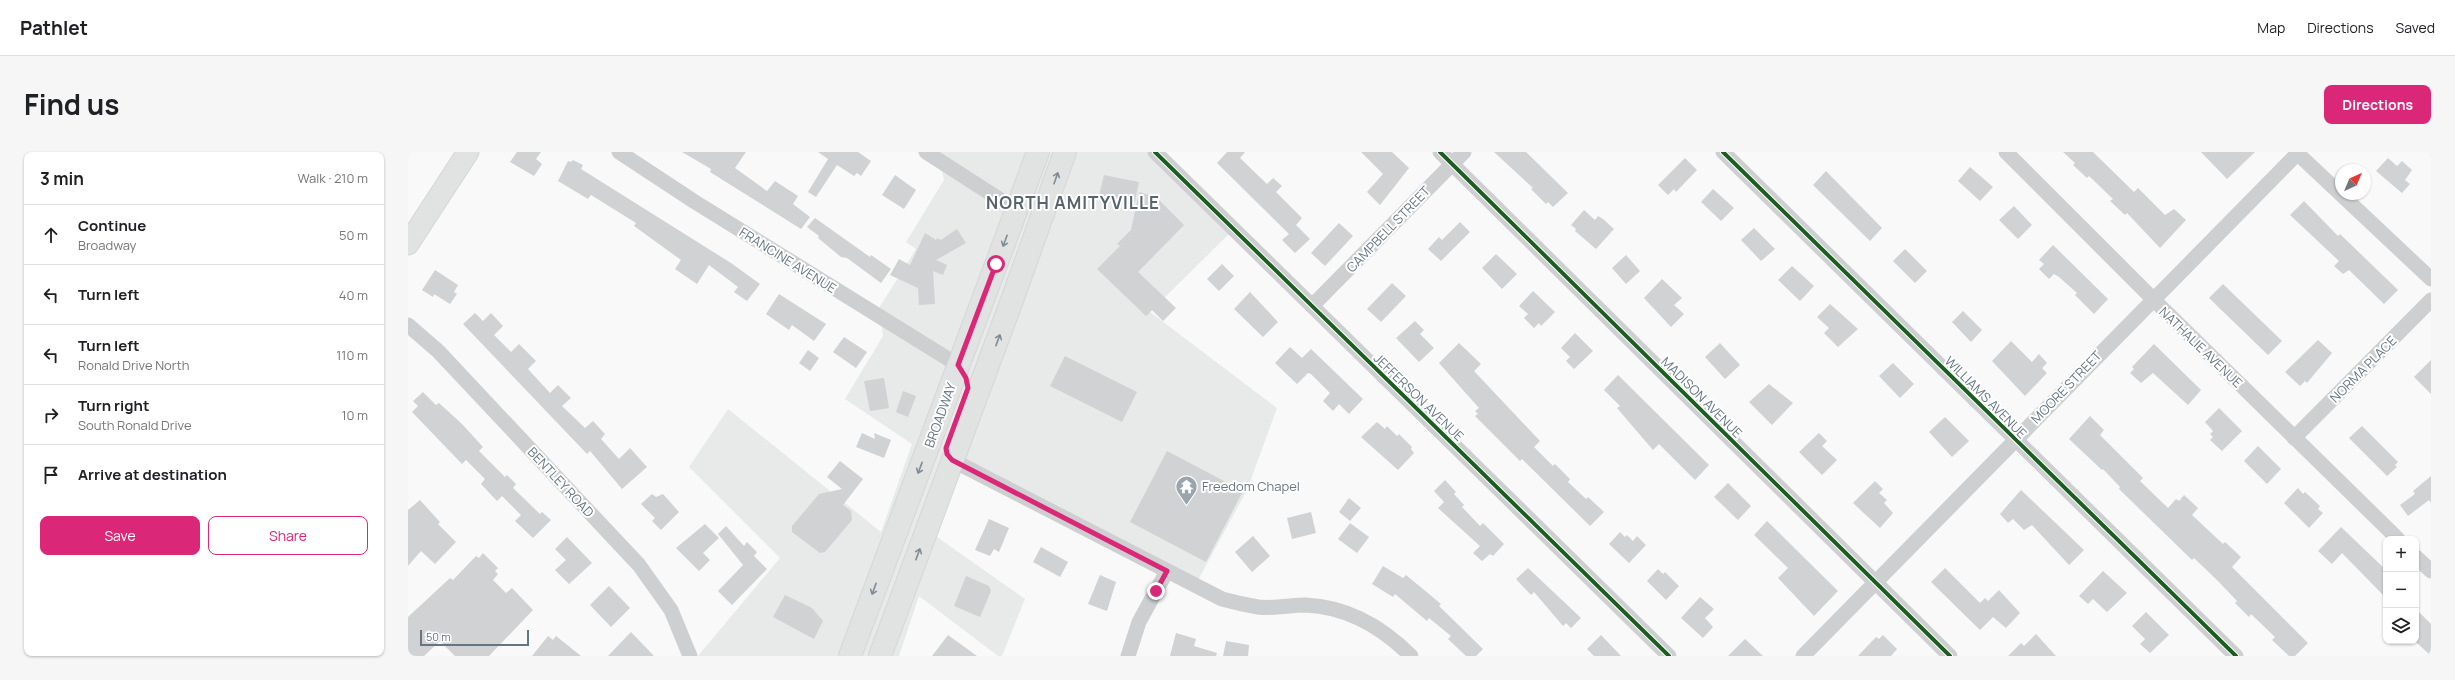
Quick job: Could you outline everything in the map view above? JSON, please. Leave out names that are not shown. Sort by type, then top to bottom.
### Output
[{"type":"main road","points":[[408,244],[468,152]]},
{"type":"main road","name":"BROADWAY","points":[[850,656],[1038,152]]},
{"type":"main road","name":"BROADWAY","points":[[880,656],[986,372],[1065,152]]},
{"type":"main road","points":[[986,372],[977,365],[976,350],[1000,287],[1002,275],[996,264]]},
{"type":"main road","points":[[952,460],[947,454],[946,448],[968,388],[966,378],[958,365]]},
{"type":"street","name":"FRANCINE AVENUE","points":[[620,152],[695,202],[958,365]]},
{"type":"street","points":[[926,152],[1016,210]]},
{"type":"street","name":"JEFFERSON AVENUE","points":[[1155,152],[1669,656]]},
{"type":"street","name":"MADISON AVENUE","points":[[1440,152],[1950,656]]},
{"type":"street","name":"CAMPBELL STREET","points":[[1312,306],[1464,152]]},
{"type":"street","name":"WILLIAMS AVENUE","points":[[1723,152],[2236,656]]},
{"type":"street","points":[[2296,153],[2431,279]]},
{"type":"street","name":"MOORE STREET","points":[[1802,656],[2296,153]]},
{"type":"street","name":"NATHALIE AVENUE","points":[[2013,154],[2153,299],[2395,536]]},
{"type":"street","name":"NORMA PLACE","points":[[2294,438],[2431,300]]},
{"type":"street","name":"BENTLEY ROAD","points":[[408,326],[438,351],[639,564],[671,610],[690,656]]},
{"type":"street","points":[[952,460],[1222,600],[1258,607],[1307,605],[1335,609],[1362,618],[1392,638],[1411,656]]},
{"type":"street","points":[[2419,560],[2431,572]]},
{"type":"street","points":[[1128,656],[1139,622],[1167,571]]},
{"type":"shaded area","points":[[938,152],[1153,152],[1230,233],[1150,312],[1277,408],[1247,490],[1192,591],[959,470],[937,537],[1025,599],[1002,656],[998,656],[919,596],[899,656],[698,656],[780,558],[689,467],[728,409],[881,532],[912,444],[845,399],[883,336],[879,308],[916,249],[906,242],[944,180]]},
{"type":"building","points":[[517,152],[541,152],[536,159],[542,164],[534,176],[510,162]]},
{"type":"building","points":[[682,152],[746,152],[735,168],[767,191],[775,181],[798,196],[793,204],[810,217],[801,229],[710,172],[711,169]]},
{"type":"building","points":[[818,152],[858,152],[871,161],[861,176],[857,173],[854,176],[837,165],[816,197],[808,192],[828,159]]},
{"type":"building","points":[[1227,152],[1245,152],[1240,158],[1267,184],[1273,178],[1282,186],[1276,192],[1302,218],[1296,225],[1310,239],[1295,253],[1282,240],[1289,234],[1217,163]]},
{"type":"building","points":[[1361,152],[1392,152],[1409,168],[1380,205],[1367,192],[1383,174]]},
{"type":"building","points":[[1494,152],[1526,152],[1568,193],[1553,207],[1548,202],[1546,204],[1531,189],[1533,188]]},
{"type":"building","points":[[2063,152],[2093,152],[2134,192],[2138,188],[2165,215],[2174,209],[2186,220],[2160,248],[2127,213],[2125,215],[2110,201],[2113,199],[2089,176],[2087,178],[2073,165],[2075,163]]},
{"type":"building","points":[[2201,152],[2255,152],[2227,179]]},
{"type":"building","points":[[1685,158],[1697,170],[1676,192],[1674,189],[1668,195],[1658,185]]},
{"type":"building","points":[[2388,158],[2397,166],[2402,161],[2412,170],[2405,180],[2410,184],[2402,193],[2376,171]]},
{"type":"building","points":[[573,160],[583,165],[581,169],[731,263],[760,284],[747,301],[734,292],[738,287],[709,265],[697,284],[675,269],[681,260],[634,226],[636,223],[591,195],[588,199],[558,181],[568,161],[571,162]]},
{"type":"building","points":[[1970,167],[1993,187],[1980,201],[1958,181]]},
{"type":"building","points":[[1826,171],[1882,228],[1870,241],[1813,185]]},
{"type":"building","points":[[895,175],[916,190],[904,209],[882,195]]},
{"type":"building","points":[[1104,175],[1139,182],[1135,202],[1099,195]]},
{"type":"building","points":[[1713,189],[1734,208],[1721,221],[1701,202]]},
{"type":"building","points":[[1139,192],[1156,197],[1184,225],[1138,272],[1176,308],[1163,321],[1152,310],[1146,316],[1097,269],[1120,246],[1117,244],[1131,230]]},
{"type":"building","points":[[2304,201],[2338,236],[2340,234],[2398,290],[2384,304],[2349,270],[2343,274],[2334,266],[2339,261],[2290,215]]},
{"type":"building","points":[[2014,206],[2032,225],[2018,239],[1999,220]]},
{"type":"building","points":[[1584,210],[1595,220],[1598,216],[1603,219],[1614,229],[1596,249],[1575,231],[1576,229],[1571,225]]},
{"type":"building","points":[[815,218],[870,257],[871,255],[891,269],[881,283],[847,258],[841,257],[818,238],[819,236],[807,227]]},
{"type":"building","points":[[1460,222],[1470,232],[1441,261],[1428,249],[1439,237],[1442,240]]},
{"type":"building","points":[[1339,223],[1353,236],[1325,266],[1311,253]]},
{"type":"building","points":[[1754,228],[1775,249],[1761,261],[1741,240]]},
{"type":"building","points":[[957,229],[966,243],[936,260],[947,265],[943,275],[933,271],[935,304],[919,305],[918,288],[890,275],[899,259],[910,265],[925,233],[936,240],[937,238],[941,240]]},
{"type":"building","points":[[2053,245],[2108,299],[2094,314],[2075,295],[2077,293],[2059,277],[2054,274],[2049,279],[2039,269],[2044,264],[2039,260]]},
{"type":"building","points":[[1905,249],[1927,271],[1915,283],[1893,261]]},
{"type":"building","points":[[1496,254],[1517,274],[1502,289],[1482,268]]},
{"type":"building","points":[[1626,255],[1640,271],[1626,284],[1612,268]]},
{"type":"building","points":[[1222,264],[1234,276],[1219,291],[1207,279]]},
{"type":"building","points":[[1792,266],[1814,286],[1800,301],[1778,280]]},
{"type":"building","points":[[435,270],[458,285],[454,292],[457,294],[450,304],[434,294],[433,297],[422,290]]},
{"type":"building","points":[[1662,279],[1682,298],[1674,305],[1684,314],[1671,327],[1644,298]]},
{"type":"building","points":[[1392,283],[1406,296],[1381,322],[1367,309]]},
{"type":"building","points":[[2223,284],[2282,341],[2268,355],[2209,298]]},
{"type":"building","points":[[1533,291],[1555,312],[1541,326],[1539,323],[1534,328],[1524,318],[1528,314],[1519,306]]},
{"type":"building","points":[[1250,292],[1278,322],[1263,337],[1234,309]]},
{"type":"building","points":[[779,294],[826,324],[814,341],[792,325],[789,330],[766,314]]},
{"type":"building","points":[[1830,304],[1858,329],[1838,347],[1824,333],[1829,328],[1817,317]]},
{"type":"building","points":[[1963,311],[1982,330],[1971,342],[1952,322]]},
{"type":"building","points":[[475,313],[483,321],[491,313],[503,326],[494,335],[511,352],[519,344],[536,361],[528,369],[550,393],[558,385],[571,398],[562,406],[585,428],[593,421],[605,434],[601,439],[619,459],[630,448],[647,467],[622,489],[590,451],[587,454],[463,324]]},
{"type":"building","points":[[1415,321],[1424,330],[1420,334],[1434,348],[1419,362],[1396,338]]},
{"type":"building","points":[[1575,333],[1593,351],[1574,369],[1566,361],[1570,357],[1561,348]]},
{"type":"building","points":[[844,337],[867,352],[856,368],[833,352]]},
{"type":"building","points":[[2318,340],[2332,353],[2307,383],[2305,381],[2300,386],[2285,372]]},
{"type":"building","points":[[2011,341],[2032,362],[2039,354],[2047,363],[2042,368],[2047,373],[2025,396],[1992,361]]},
{"type":"building","points":[[1459,343],[1481,364],[1474,371],[1540,441],[1534,447],[1553,466],[1555,464],[1570,479],[1568,482],[1586,499],[1588,497],[1604,512],[1590,526],[1522,459],[1520,461],[1475,416],[1478,414],[1475,411],[1479,408],[1439,363]]},
{"type":"building","points":[[1720,343],[1740,365],[1725,379],[1705,357]]},
{"type":"building","points":[[2154,344],[2201,390],[2188,405],[2153,373],[2141,383],[2130,373],[2134,369],[2132,367]]},
{"type":"building","points":[[1290,347],[1302,358],[1311,349],[1363,399],[1349,414],[1339,404],[1333,411],[1323,401],[1330,393],[1311,374],[1308,373],[1297,384],[1275,363]]},
{"type":"building","points":[[808,350],[819,358],[810,371],[799,363]]},
{"type":"building","points":[[1065,356],[1137,392],[1122,422],[1050,386]]},
{"type":"building","points":[[2431,360],[2431,394],[2414,377]]},
{"type":"building","points":[[1893,363],[1914,384],[1900,398],[1879,376]]},
{"type":"building","points":[[1618,375],[1709,465],[1695,480],[1659,444],[1653,450],[1617,408],[1620,406],[1604,390]]},
{"type":"building","points":[[884,378],[889,408],[870,411],[864,381]]},
{"type":"building","points":[[1769,384],[1793,403],[1772,425],[1749,402]]},
{"type":"building","points":[[903,391],[916,396],[908,417],[896,412]]},
{"type":"building","points":[[423,392],[436,405],[439,403],[462,424],[483,447],[479,451],[505,477],[507,475],[516,484],[513,488],[540,514],[542,512],[551,520],[533,538],[515,521],[521,515],[502,496],[497,501],[481,484],[485,479],[466,460],[462,464],[412,412],[418,406],[413,401]]},
{"type":"building","points":[[2219,408],[2242,431],[2222,451],[2210,440],[2213,437],[2210,434],[2213,431],[2205,422]]},
{"type":"building","points":[[2090,416],[2104,430],[2100,435],[2143,478],[2140,481],[2168,508],[2176,499],[2179,501],[2184,495],[2198,508],[2192,515],[2223,544],[2225,542],[2241,557],[2232,567],[2308,643],[2295,656],[2289,656],[2272,640],[2275,637],[2251,614],[2249,617],[2235,603],[2237,601],[2218,581],[2194,558],[2192,560],[2119,489],[2120,487],[2103,469],[2102,470],[2069,439]]},
{"type":"building","points":[[1945,417],[1969,441],[1952,457],[1929,432]]},
{"type":"building","points":[[1377,422],[1385,429],[1387,426],[1397,436],[1399,434],[1412,447],[1411,449],[1414,453],[1398,470],[1361,437]]},
{"type":"building","points":[[2362,426],[2398,462],[2395,465],[2397,467],[2387,476],[2349,438]]},
{"type":"building","points":[[862,433],[875,439],[874,433],[891,440],[884,458],[856,447]]},
{"type":"building","points":[[1819,433],[1827,441],[1822,446],[1837,460],[1822,475],[1799,452]]},
{"type":"building","points":[[2258,446],[2281,469],[2267,484],[2244,461]]},
{"type":"building","name":"Freedom Chapel","points":[[1167,451],[1243,491],[1206,562],[1130,522]]},
{"type":"building","points":[[840,461],[863,479],[843,505],[851,511],[852,520],[825,552],[820,553],[792,532],[792,526],[819,494],[842,489],[827,477]]},
{"type":"building","points":[[2431,476],[2431,503],[2429,500],[2408,516],[2400,505],[2415,494],[2413,491]]},
{"type":"building","points":[[1445,480],[1456,492],[1454,494],[1464,505],[1462,507],[1480,526],[1483,523],[1504,544],[1493,556],[1490,554],[1482,561],[1473,553],[1480,546],[1438,508],[1444,502],[1434,491]]},
{"type":"building","points":[[1875,481],[1883,489],[1879,493],[1887,500],[1884,503],[1893,513],[1880,528],[1853,503]]},
{"type":"building","points":[[1728,483],[1751,506],[1738,520],[1714,497]]},
{"type":"building","points":[[2298,488],[2303,494],[2305,492],[2320,506],[2318,509],[2323,513],[2309,528],[2284,503]]},
{"type":"building","points":[[2021,490],[2084,550],[2069,565],[2032,525],[2024,530],[2013,519],[2008,523],[2000,514]]},
{"type":"building","points":[[652,494],[656,497],[663,494],[679,512],[661,530],[652,521],[655,518],[641,504]]},
{"type":"building","points":[[1349,498],[1361,508],[1350,521],[1339,512]]},
{"type":"building","points":[[420,500],[440,522],[438,524],[456,542],[435,564],[421,551],[408,566],[408,510]]},
{"type":"building","points":[[1311,512],[1316,533],[1292,539],[1287,518]]},
{"type":"building","points":[[989,519],[1009,528],[999,552],[994,549],[990,556],[975,550]]},
{"type":"building","points":[[1767,521],[1838,591],[1814,616],[1778,578],[1788,568],[1754,535]]},
{"type":"building","points":[[1350,523],[1369,537],[1357,553],[1338,539]]},
{"type":"building","points":[[705,524],[719,538],[703,553],[710,560],[699,571],[676,548]]},
{"type":"building","points":[[726,526],[744,546],[747,542],[757,552],[754,556],[767,569],[732,605],[718,591],[743,565],[718,534]]},
{"type":"building","points":[[2341,527],[2383,567],[2383,595],[2342,553],[2332,564],[2318,551]]},
{"type":"building","points":[[1620,532],[1625,537],[1627,535],[1633,541],[1637,536],[1646,545],[1629,563],[1609,544]]},
{"type":"building","points":[[1253,536],[1270,556],[1252,572],[1235,552]]},
{"type":"building","points":[[567,537],[592,563],[569,584],[555,570],[566,560],[555,549]]},
{"type":"building","points":[[1041,547],[1068,562],[1060,577],[1033,562]]},
{"type":"building","points":[[483,553],[498,568],[495,571],[498,574],[493,580],[506,593],[512,588],[533,610],[489,656],[455,656],[440,641],[424,656],[408,656],[408,617],[450,578],[453,580],[476,556],[479,558]]},
{"type":"building","points":[[1383,566],[1403,578],[1406,575],[1441,604],[1439,606],[1483,649],[1476,656],[1466,656],[1448,639],[1451,636],[1429,618],[1427,621],[1395,594],[1393,597],[1372,584]]},
{"type":"building","points":[[1528,568],[1581,618],[1571,628],[1566,623],[1563,626],[1534,592],[1531,595],[1516,579]]},
{"type":"building","points":[[1945,568],[1980,603],[1985,598],[1988,601],[1999,590],[2020,613],[2006,628],[1993,617],[1980,630],[1931,582]]},
{"type":"building","points":[[1658,569],[1663,574],[1665,572],[1679,586],[1666,600],[1647,581]]},
{"type":"building","points":[[2103,571],[2127,593],[2107,612],[2093,599],[2088,604],[2079,596]]},
{"type":"building","points":[[1100,575],[1116,582],[1107,611],[1088,604]]},
{"type":"building","points":[[966,576],[989,586],[991,591],[980,617],[954,606]]},
{"type":"building","points":[[609,586],[630,608],[611,627],[590,605]]},
{"type":"building","points":[[785,595],[812,608],[823,621],[814,639],[773,617]]},
{"type":"building","points":[[1700,597],[1714,609],[1705,618],[1713,627],[1703,638],[1681,618]]},
{"type":"building","points":[[2146,612],[2169,635],[2150,653],[2140,644],[2145,639],[2132,626]]},
{"type":"building","points":[[2419,612],[2431,624],[2431,656],[2418,644]]},
{"type":"building","points":[[631,632],[654,656],[608,656]]},
{"type":"building","points":[[1176,633],[1196,639],[1194,646],[1217,653],[1216,656],[1170,656]]},
{"type":"building","points":[[2036,634],[2056,656],[2008,656],[2021,643],[2024,646]]},
{"type":"building","points":[[948,635],[977,656],[932,656]]},
{"type":"building","points":[[1601,635],[1621,656],[1594,656],[1587,649]]},
{"type":"building","points":[[1883,635],[1897,649],[1891,656],[1858,656],[1876,637],[1879,639]]},
{"type":"building","points":[[548,636],[553,640],[556,636],[581,656],[532,656]]},
{"type":"building","points":[[1745,639],[1763,656],[1728,656]]},
{"type":"building","points":[[1226,641],[1249,645],[1248,656],[1223,656]]},
{"type":"cycle path","points":[[1155,152],[1669,656]]},
{"type":"cycle path","points":[[1440,152],[1950,656]]},
{"type":"cycle path","points":[[1723,152],[2236,656]]},
{"type":"place","name":"Freedom Chapel","points":[[1186,506]]},
{"type":"district","name":"NORTH AMITYVILLE","points":[[1073,203]]},
{"type":"route","points":[[996,264],[958,365],[968,382],[968,388],[946,448],[946,452],[952,460],[971,468],[1167,571],[1156,591]]}]
